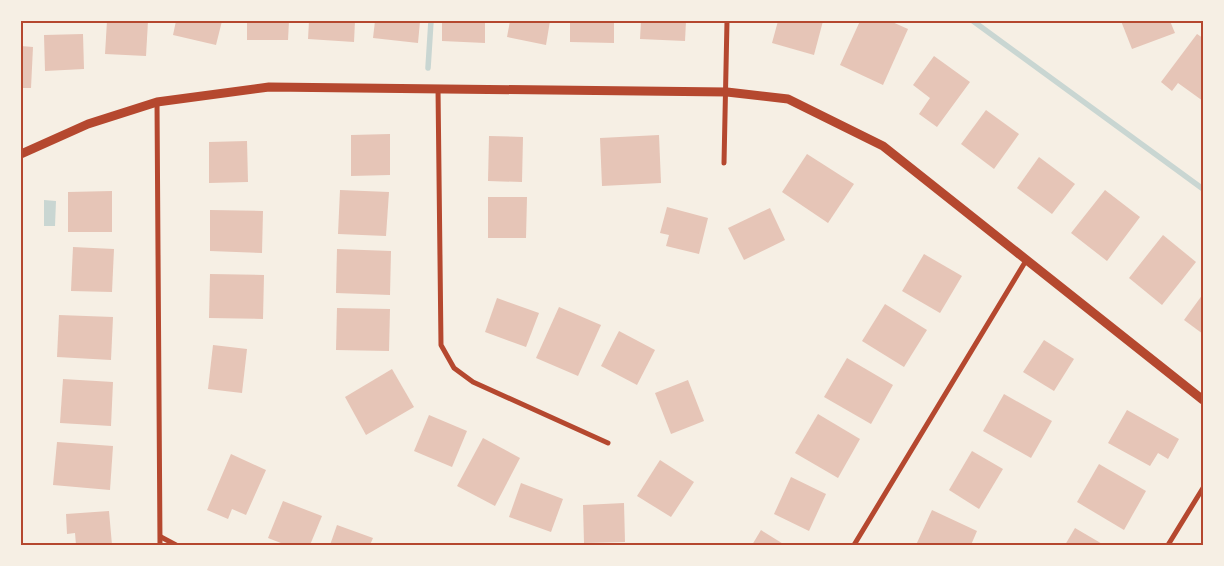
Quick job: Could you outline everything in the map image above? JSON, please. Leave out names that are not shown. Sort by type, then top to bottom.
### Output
[{"type":"street","points":[[724,164],[727,21]]},
{"type":"street","points":[[21,154],[88,124],[157,102],[270,87],[727,92],[788,99],[883,146],[1028,259],[1203,400]]},
{"type":"street","points":[[438,88],[441,345],[454,368],[473,382],[608,443]]},
{"type":"street","points":[[157,102],[160,545]]},
{"type":"street","points":[[854,545],[1028,259]]},
{"type":"street","points":[[1168,545],[1203,488]]},
{"type":"street","points":[[161,537],[176,545]]},
{"type":"shaded area","points":[[44,200],[56,201],[55,226],[44,226]]},
{"type":"building","points":[[107,21],[148,21],[146,56],[105,54]]},
{"type":"building","points":[[176,21],[222,21],[216,45],[173,35]]},
{"type":"building","points":[[247,21],[289,21],[288,40],[247,40]]},
{"type":"building","points":[[309,21],[355,21],[354,42],[308,39]]},
{"type":"building","points":[[375,21],[420,21],[418,43],[373,38]]},
{"type":"building","points":[[442,21],[485,21],[485,43],[442,41]]},
{"type":"building","points":[[510,21],[550,21],[546,45],[507,37]]},
{"type":"building","points":[[570,21],[614,21],[614,43],[570,42]]},
{"type":"building","points":[[641,21],[686,21],[685,41],[640,39]]},
{"type":"building","points":[[778,21],[823,21],[814,55],[772,43]]},
{"type":"building","points":[[860,21],[890,21],[908,29],[883,85],[840,65]]},
{"type":"building","points":[[1121,21],[1170,21],[1175,33],[1132,49]]},
{"type":"building","points":[[83,34],[84,69],[45,71],[44,35]]},
{"type":"building","points":[[1197,34],[1203,38],[1203,101],[1178,83],[1172,91],[1161,82]]},
{"type":"building","points":[[21,46],[33,47],[31,88],[21,88]]},
{"type":"building","points":[[934,56],[970,82],[937,127],[919,114],[930,98],[913,85]]},
{"type":"building","points":[[986,110],[1019,134],[994,169],[961,144]]},
{"type":"building","points":[[390,134],[390,175],[351,176],[351,135]]},
{"type":"building","points":[[659,135],[661,183],[602,186],[600,138]]},
{"type":"building","points":[[489,136],[523,137],[522,182],[488,181]]},
{"type":"building","points":[[247,141],[248,182],[209,183],[209,142]]},
{"type":"building","points":[[807,154],[854,184],[828,223],[782,192]]},
{"type":"building","points":[[1039,157],[1075,184],[1052,214],[1017,188]]},
{"type":"building","points":[[340,190],[389,192],[386,236],[338,234]]},
{"type":"building","points":[[1105,190],[1140,217],[1107,261],[1071,233]]},
{"type":"building","points":[[112,191],[112,232],[68,232],[68,192]]},
{"type":"building","points":[[488,197],[527,197],[526,238],[488,238]]},
{"type":"building","points":[[667,207],[708,218],[699,254],[666,246],[669,235],[660,233]]},
{"type":"building","points":[[770,208],[785,240],[744,260],[728,228]]},
{"type":"building","points":[[210,210],[263,211],[262,253],[210,251]]},
{"type":"building","points":[[1163,235],[1196,262],[1162,305],[1129,278]]},
{"type":"building","points":[[73,247],[114,249],[112,292],[71,291]]},
{"type":"building","points":[[337,249],[391,251],[390,295],[336,293]]},
{"type":"building","points":[[924,254],[962,276],[940,313],[902,291]]},
{"type":"building","points":[[210,274],[264,275],[263,319],[209,318]]},
{"type":"building","points":[[1203,294],[1203,334],[1184,320]]},
{"type":"building","points":[[497,298],[539,313],[526,347],[485,332]]},
{"type":"building","points":[[885,304],[927,330],[904,367],[862,341]]},
{"type":"building","points":[[559,307],[601,325],[578,376],[536,358]]},
{"type":"building","points":[[337,308],[390,309],[389,351],[336,350]]},
{"type":"building","points":[[59,315],[113,317],[111,360],[57,357]]},
{"type":"building","points":[[619,331],[655,350],[637,385],[601,366]]},
{"type":"building","points":[[1044,340],[1074,359],[1054,391],[1023,372]]},
{"type":"building","points":[[213,345],[247,349],[242,393],[208,389]]},
{"type":"building","points":[[847,358],[893,385],[871,424],[824,397]]},
{"type":"building","points":[[392,369],[414,407],[366,435],[345,397]]},
{"type":"building","points":[[63,379],[113,382],[111,426],[60,423]]},
{"type":"building","points":[[688,380],[704,421],[671,434],[655,393]]},
{"type":"building","points":[[1004,394],[1052,421],[1031,458],[983,431]]},
{"type":"building","points":[[1127,410],[1179,439],[1168,459],[1158,453],[1150,466],[1108,443]]},
{"type":"building","points":[[818,414],[860,439],[838,478],[795,453]]},
{"type":"building","points":[[429,415],[467,431],[452,467],[414,451]]},
{"type":"building","points":[[483,438],[520,458],[495,506],[457,486]]},
{"type":"building","points":[[57,442],[113,446],[110,490],[53,485]]},
{"type":"building","points":[[972,451],[1003,469],[979,509],[949,490]]},
{"type":"building","points":[[231,454],[266,470],[246,515],[232,509],[228,519],[207,510]]},
{"type":"building","points":[[660,460],[694,482],[671,517],[637,496]]},
{"type":"building","points":[[1099,464],[1146,491],[1124,530],[1077,502]]},
{"type":"building","points":[[791,477],[826,494],[809,531],[774,514]]},
{"type":"building","points":[[521,483],[563,499],[551,532],[509,517]]},
{"type":"building","points":[[283,501],[322,516],[310,545],[286,545],[268,538]]},
{"type":"building","points":[[624,503],[625,542],[584,543],[583,505]]},
{"type":"building","points":[[932,510],[977,531],[971,545],[916,545]]},
{"type":"building","points":[[109,511],[112,545],[76,545],[75,533],[67,534],[66,514]]},
{"type":"building","points":[[337,525],[373,538],[370,545],[330,545]]},
{"type":"building","points":[[1075,528],[1104,545],[1065,545]]},
{"type":"building","points":[[761,530],[785,545],[752,545]]},
{"type":"waterway","points":[[428,68],[431,21]]},
{"type":"waterway","points":[[973,21],[1203,189]]}]
